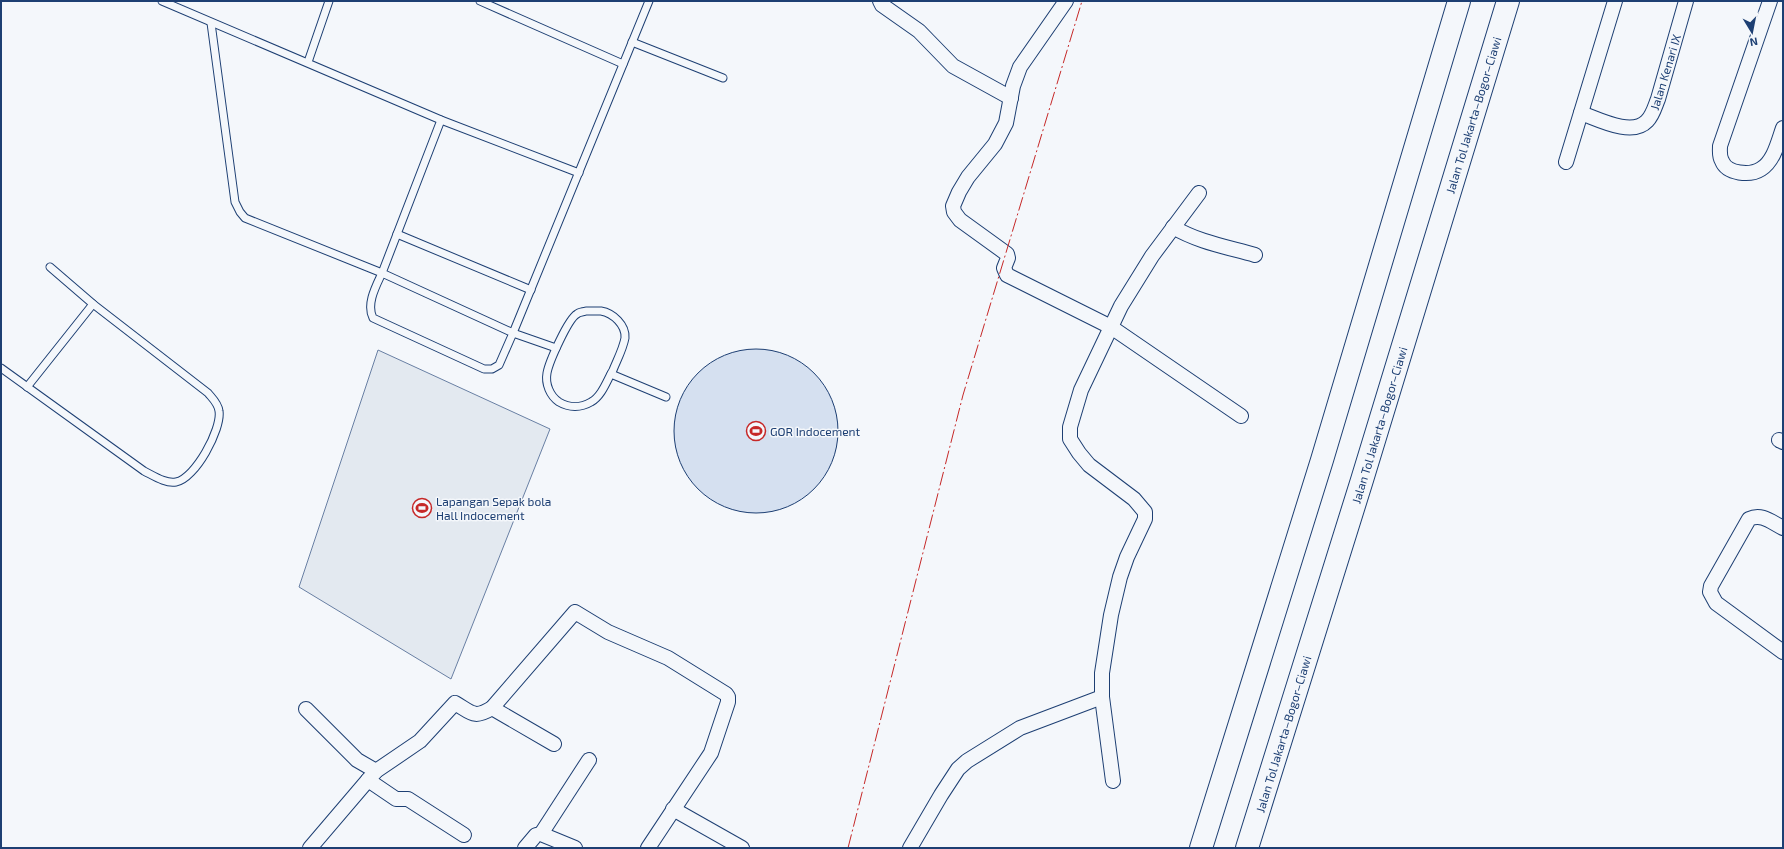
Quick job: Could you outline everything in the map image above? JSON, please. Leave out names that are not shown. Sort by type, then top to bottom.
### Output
[{"type":"highway","points":[[1201,848],[1322,460],[1459,1]]},
{"type":"highway","name":"Jalan Tol Jakarta–Bogor–Ciawi","points":[[1247,848],[1360,488],[1508,1]]},
{"type":"street","points":[[880,1],[882,5],[918,31],[953,66],[1011,98]]},
{"type":"street","points":[[1066,1],[1020,67],[1014,82],[1006,123],[994,144],[968,177],[959,192],[953,206],[954,212],[960,220],[1007,254],[1008,258],[1004,268],[1007,275],[1112,327],[1241,416]]},
{"type":"street","points":[[1566,162],[1615,1]]},
{"type":"street","name":"Jalan Kenari IX","points":[[1581,113],[1617,126],[1632,128],[1641,126],[1646,122],[1652,114],[1658,99],[1686,1]]},
{"type":"street","points":[[1770,1],[1720,146],[1721,161],[1732,170],[1743,174],[1761,170],[1770,161],[1783,128]]},
{"type":"street","points":[[1113,781],[1102,697],[1102,674],[1111,615],[1127,557],[1145,519],[1145,512],[1134,499],[1089,465],[1078,453],[1070,439],[1070,426],[1082,390],[1121,306],[1138,277],[1173,226],[1199,193]]},
{"type":"street","points":[[1173,226],[1187,235],[1200,240],[1256,255]]},
{"type":"street","points":[[1783,528],[1762,517],[1758,516],[1749,519],[1711,586],[1710,592],[1716,603],[1783,652]]},
{"type":"street","points":[[310,848],[372,776],[420,741],[455,703],[476,715],[482,714],[492,708],[574,612],[608,632],[668,658],[726,694],[728,700],[711,753],[648,848]]},
{"type":"street","points":[[910,848],[958,769],[967,761],[1020,728],[1102,697]]},
{"type":"street","points":[[492,708],[554,744]]},
{"type":"street","points":[[306,709],[396,799],[408,799],[464,835]]},
{"type":"street","points":[[542,834],[589,760]]},
{"type":"street","points":[[673,809],[742,848]]},
{"type":"street","points":[[525,848],[536,835],[542,834],[575,848]]},
{"type":"lane","points":[[162,1],[442,120],[579,173]]},
{"type":"lane","points":[[308,62],[329,1]]},
{"type":"lane","points":[[480,1],[623,64]]},
{"type":"lane","points":[[442,120],[382,273],[370,306],[370,313],[373,318],[394,328],[484,369],[492,369],[499,365],[531,290],[649,1]]},
{"type":"lane","points":[[211,23],[235,202],[245,218],[382,273],[513,332],[556,348]]},
{"type":"lane","points":[[632,42],[723,78]]},
{"type":"lane","points":[[397,234],[531,290]]},
{"type":"lane","points":[[1,368],[138,467],[169,482],[177,482],[187,477],[199,463],[219,422],[217,403],[208,393],[93,304],[50,267]]},
{"type":"lane","points":[[28,387],[93,304]]},
{"type":"lane","points":[[586,311],[601,311],[619,322],[624,329],[625,338],[611,374],[603,389],[592,401],[578,406],[563,404],[555,399],[549,390],[547,373],[556,348],[573,318],[578,313],[586,311]]},
{"type":"lane","points":[[611,374],[666,397]]},
{"type":"shaded area","name":"Lapangan Sepak bola Hall Indocement","points":[[378,350],[550,429],[451,679],[299,587]]},
{"type":"building","name":"GOR Indocement","points":[[748,349],[764,349],[787,355],[802,363],[814,373],[824,385],[835,407],[838,431],[835,455],[824,477],[814,489],[802,499],[780,510],[764,513],[748,513],[732,510],[710,499],[698,489],[688,477],[677,455],[674,439],[674,423],[677,407],[688,385],[698,373],[710,363],[732,352]]},
{"type":"power","points":[[848,848],[963,395],[1082,1]]},
{"type":"place","name":"GOR Indocement","points":[[756,431]]},
{"type":"place","name":"Lapangan Sepak bola Hall Indocement","points":[[422,508]]}]
